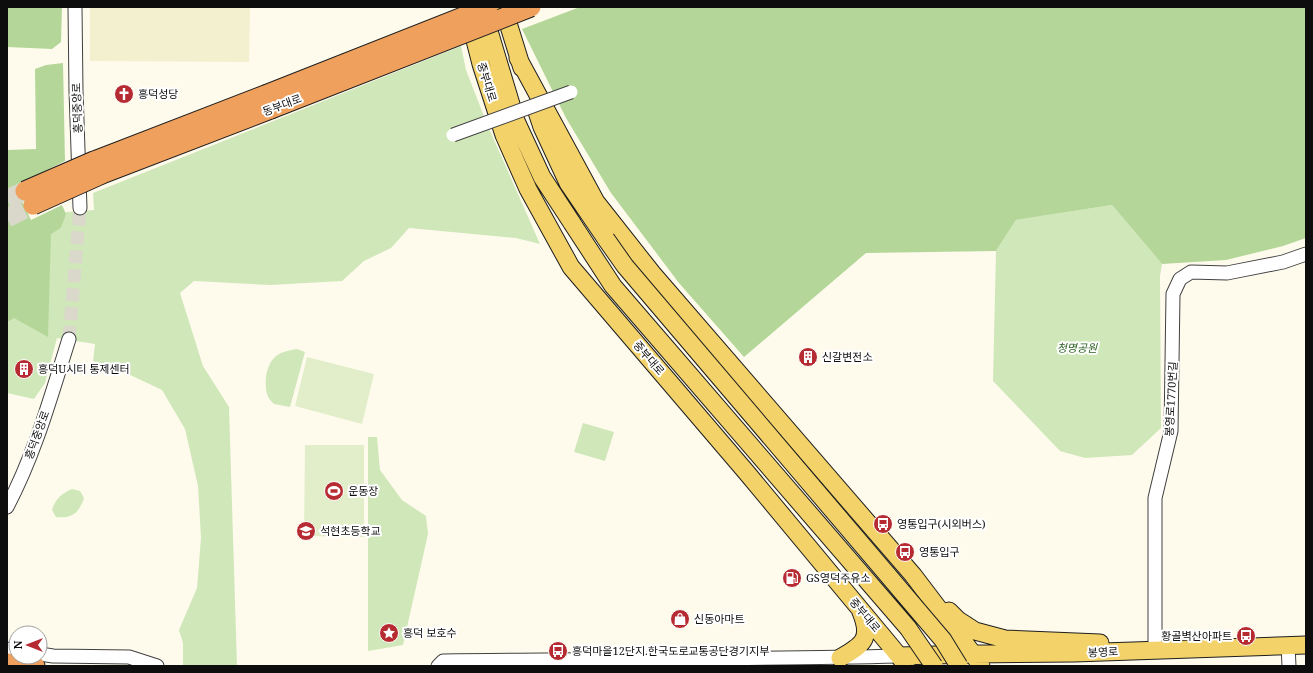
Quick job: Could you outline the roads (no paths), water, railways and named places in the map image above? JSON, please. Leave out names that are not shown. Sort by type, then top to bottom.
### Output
[{"type":"highway","name":"동부대로","points":[[268,102],[488,7]]},
{"type":"highway","name":"동부대로","points":[[29,198],[98,168],[268,102],[531,7]]},
{"type":"main road","name":"중부대로","points":[[466,7],[481,64],[504,135],[528,189],[571,267],[747,473],[903,661]]},
{"type":"main road","name":"중부대로","points":[[482,7],[516,121],[542,177],[613,286],[908,628],[934,666]]},
{"type":"main road","points":[[503,7],[518,58],[542,127],[568,182],[606,239],[625,266],[943,640],[959,666]]},
{"type":"main road","points":[[518,58],[596,202],[652,273],[913,575],[977,660]]},
{"type":"main road","points":[[913,575],[958,620],[975,631],[1005,639],[1099,642],[1104,644],[1108,652]]},
{"type":"main road","points":[[840,658],[856,649],[862,643],[866,635],[866,624],[859,608]]},
{"type":"main road","name":"봉영로","points":[[903,661],[977,660],[1074,653],[1306,645]]},
{"type":"main road","points":[[1026,666],[1028,662],[1070,662],[1074,653]]},
{"type":"street","name":"흥덕중앙로","points":[[75,7],[80,208]]},
{"type":"street","points":[[454,135],[571,92]]},
{"type":"street","name":"봉영로1770번길","points":[[1155,650],[1155,498],[1172,431],[1173,294],[1180,279],[1191,272],[1227,273],[1283,262],[1306,254]]},
{"type":"street","name":"흥덕중앙로","points":[[7,507],[19,484],[44,419],[69,339]]},
{"type":"street","points":[[1288,646],[1289,666]]},
{"type":"street","points":[[48,655],[129,657],[157,666]]},
{"type":"street","points":[[438,666],[443,661],[840,658],[903,661]]},
{"type":"tunnel","points":[[7,199],[25,191]]},
{"type":"tunnel","points":[[7,218],[33,205]]},
{"type":"tunnel","points":[[69,339],[80,208]]},
{"type":"place","name":"흥덕성당","points":[[124,94]]},
{"type":"place","name":"신갈변전소","points":[[808,357]]},
{"type":"place","name":"흥덕U시티 통제센터","points":[[24,369]]},
{"type":"place","name":"운동장","points":[[334,491]]},
{"type":"place","name":"영통입구(시외버스)","points":[[883,524]]},
{"type":"place","name":"석현초등학교","points":[[306,531]]},
{"type":"place","name":"영통입구","points":[[905,552]]},
{"type":"place","name":"GS영덕주유소","points":[[792,578]]},
{"type":"place","name":"신동아마트","points":[[680,619]]},
{"type":"place","name":"흥덕 보호수","points":[[389,633]]},
{"type":"place","name":"황골벽산아파트","points":[[1246,636]]},
{"type":"place","name":"흥덕마을12단지.한국도로교통공단경기지부","points":[[558,651]]},
{"type":"park label","name":"청명공원","points":[[1077,348]]}]
